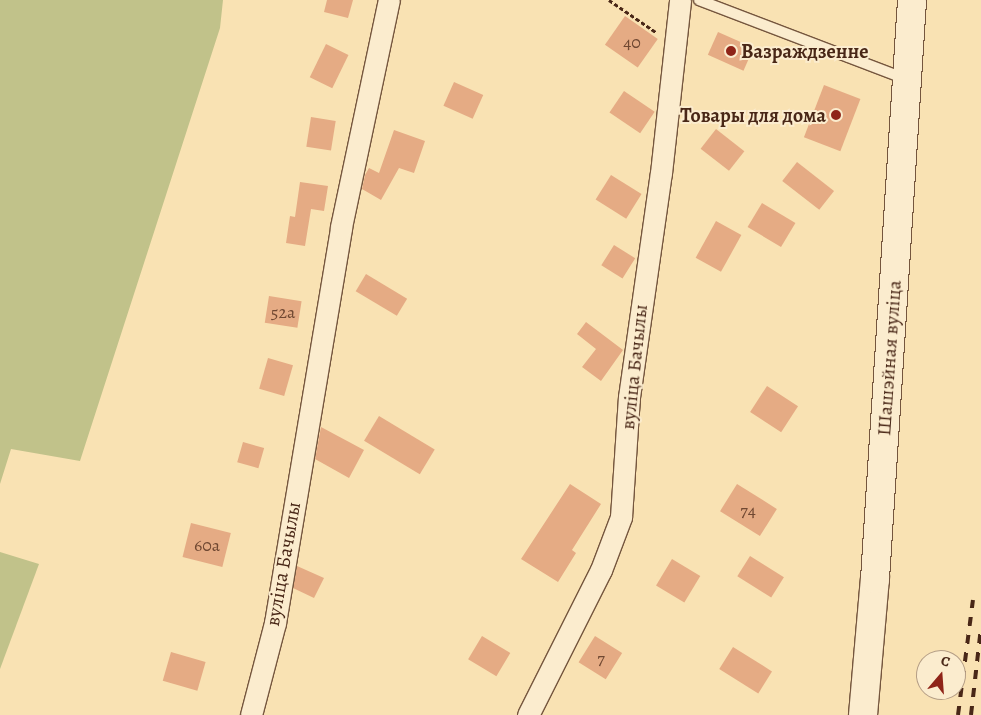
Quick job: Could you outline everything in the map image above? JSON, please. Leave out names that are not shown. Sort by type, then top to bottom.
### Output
[{"type":"main road","name":"Шашэйная вуліца","points":[[863,715],[875,579],[912,0]]},
{"type":"street","name":"вуліца Бачылы","points":[[251,715],[274,623],[341,227],[389,0]]},
{"type":"street","name":"вуліца Бачылы","points":[[528,715],[601,570],[621,517],[629,397],[661,173],[680,0]]},
{"type":"lane","points":[[699,0],[908,79]]},
{"type":"path","points":[[609,0],[674,45]]},
{"type":"green space","points":[[0,0],[223,0],[220,28],[80,461],[11,449],[0,484]]},
{"type":"green space","points":[[0,552],[39,564],[0,669]]},
{"type":"building","points":[[327,0],[353,0],[348,18],[324,12]]},
{"type":"building","points":[[625,16],[658,39],[638,68],[605,45]]},
{"type":"building","name":"Вазраждзенне","points":[[718,32],[754,48],[743,71],[708,55]]},
{"type":"building","points":[[326,44],[348,55],[332,88],[310,77]]},
{"type":"building","points":[[454,82],[483,95],[473,119],[443,106]]},
{"type":"building","points":[[824,85],[860,99],[840,151],[804,137]]},
{"type":"building","points":[[624,91],[655,112],[640,133],[609,113]]},
{"type":"building","points":[[311,117],[336,121],[331,151],[306,147]]},
{"type":"building","points":[[716,129],[744,151],[729,171],[701,149]]},
{"type":"building","points":[[394,130],[425,141],[414,173],[399,168],[381,200],[362,189],[365,175],[369,168],[379,173]]},
{"type":"building","points":[[797,162],[834,191],[819,210],[782,181]]},
{"type":"building","points":[[611,175],[642,194],[626,219],[596,200]]},
{"type":"building","points":[[300,182],[328,186],[324,211],[311,209],[305,246],[286,243],[290,216],[295,217]]},
{"type":"building","points":[[762,203],[795,223],[781,247],[748,227]]},
{"type":"building","points":[[716,221],[741,235],[721,272],[696,258]]},
{"type":"building","points":[[614,245],[635,258],[622,279],[601,265]]},
{"type":"building","points":[[366,274],[407,299],[397,316],[356,291]]},
{"type":"building","points":[[269,296],[302,301],[297,328],[265,323]]},
{"type":"building","points":[[586,322],[623,350],[601,381],[582,367],[596,349],[577,334]]},
{"type":"building","points":[[268,358],[293,365],[284,396],[259,389]]},
{"type":"building","points":[[767,386],[798,406],[781,432],[750,412]]},
{"type":"building","points":[[379,416],[435,449],[420,474],[364,441]]},
{"type":"building","points":[[321,427],[364,450],[349,478],[315,459]]},
{"type":"building","points":[[243,442],[264,448],[258,468],[237,462]]},
{"type":"building","points":[[570,484],[601,504],[572,550],[576,553],[558,582],[521,559]]},
{"type":"building","points":[[737,484],[777,509],[760,536],[720,511]]},
{"type":"building","points":[[191,523],[231,533],[222,567],[183,557]]},
{"type":"building","points":[[750,556],[784,577],[771,598],[737,576]]},
{"type":"building","points":[[672,559],[700,576],[684,603],[656,586]]},
{"type":"building","points":[[297,566],[324,578],[314,598],[293,588]]},
{"type":"building","points":[[482,636],[510,653],[496,676],[468,659]]},
{"type":"building","points":[[595,636],[622,653],[606,679],[579,662]]},
{"type":"building","points":[[733,647],[772,671],[758,693],[719,669]]},
{"type":"building","points":[[171,652],[206,662],[197,691],[163,681]]},
{"type":"railway","points":[[958,715],[973,600]]},
{"type":"railway","points":[[971,715],[981,627]]},
{"type":"place","name":"Вазраждзенне","points":[[731,51]]},
{"type":"place","name":"Товары для дома","points":[[836,115]]}]
